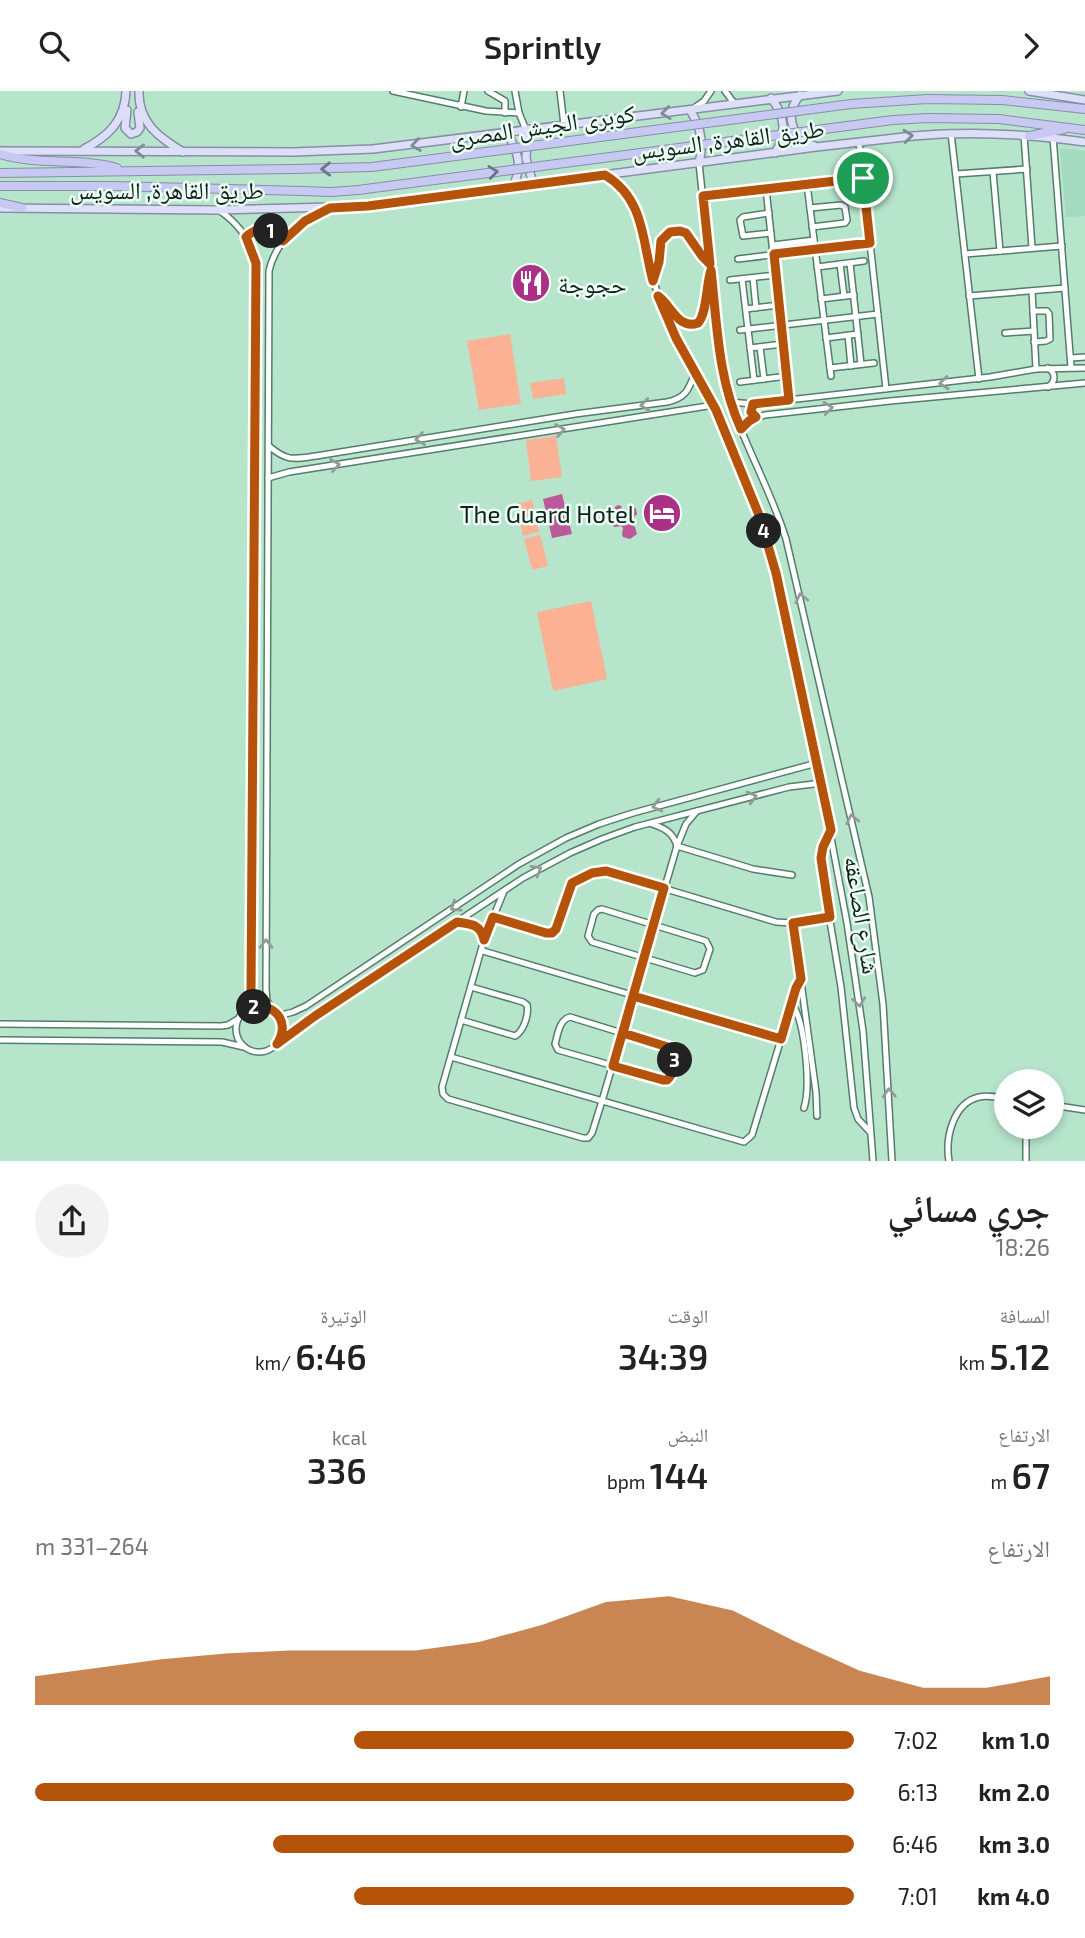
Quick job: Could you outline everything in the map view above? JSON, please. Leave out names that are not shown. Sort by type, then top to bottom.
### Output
[{"type":"highway","name":"كوبرى الجيش المصرى","points":[[295,169],[372,167],[851,104],[927,99],[1002,100],[1085,109]]},
{"type":"highway","name":"كوبرى الجيش المصرى","points":[[303,191],[358,190],[892,120],[999,119],[1072,128]]},
{"type":"highway","points":[[1027,136],[1072,128],[1085,130]]},
{"type":"highway","points":[[0,153],[26,160],[97,164],[126,171]]},
{"type":"highway","name":"طريق القاهرة, السويس","points":[[0,173],[295,169]]},
{"type":"highway","name":"طريق القاهرة, السويس","points":[[0,186],[303,191]]},
{"type":"highway","points":[[0,205],[22,208]]},
{"type":"main road","points":[[82,151],[100,141],[113,129],[120,119],[126,91]]},
{"type":"main road","points":[[125,102],[125,128],[127,132],[134,134],[140,128],[139,91]]},
{"type":"main road","name":"طريق القاهرة, السويس","points":[[0,153],[359,150],[838,91]]},
{"type":"main road","points":[[1030,91],[1085,100]]},
{"type":"main road","points":[[800,95],[792,109],[792,125],[801,139],[816,147]]},
{"type":"main road","points":[[771,98],[781,113],[783,125],[783,137],[775,153]]},
{"type":"main road","points":[[139,101],[151,129],[183,152]]},
{"type":"main road","points":[[690,110],[701,133],[699,163]]},
{"type":"main road","points":[[527,130],[526,158],[533,184]]},
{"type":"main road","points":[[506,132],[519,159],[513,186]]},
{"type":"main road","name":"طريق القاهرة, السويس","points":[[22,208],[217,209],[368,206],[816,147],[951,133],[1053,137],[1085,142]]},
{"type":"street","points":[[393,91],[420,94],[461,107],[519,113]]},
{"type":"street","points":[[461,107],[464,91]]},
{"type":"street","points":[[490,91],[505,101],[505,113]]},
{"type":"street","points":[[515,91],[519,113],[527,130]]},
{"type":"street","points":[[560,91],[564,125]]},
{"type":"street","points":[[690,110],[704,101],[711,91]]},
{"type":"street","points":[[725,91],[734,103]]},
{"type":"street","points":[[951,133],[979,379]]},
{"type":"street","points":[[1027,136],[1032,248]]},
{"type":"street","points":[[1053,137],[1071,367]]},
{"type":"street","points":[[859,142],[886,389]]},
{"type":"street","name":"شارع الصاعقه","points":[[699,163],[720,361],[730,402],[774,503],[790,553],[865,874],[883,1004],[892,1161]]},
{"type":"street","points":[[956,174],[1027,169]]},
{"type":"street","points":[[993,171],[1000,251]]},
{"type":"street","name":"شارع الصاعقه","points":[[605,175],[622,188],[635,206],[658,296],[673,331],[714,405],[765,531],[831,830],[857,989],[866,1063],[873,1161]]},
{"type":"street","points":[[703,196],[863,178]]},
{"type":"street","points":[[807,184],[831,376]]},
{"type":"street","points":[[766,189],[789,400]]},
{"type":"street","points":[[810,208],[841,205],[845,207],[847,220],[845,223],[812,227]]},
{"type":"street","points":[[277,1044],[282,1033],[281,1021],[267,1001],[266,989],[269,271],[271,260],[283,241],[305,221],[330,208]]},
{"type":"street","points":[[0,1024],[228,1025],[238,1019],[250,1001],[256,263],[246,237],[236,224],[217,209]]},
{"type":"street","points":[[769,213],[743,216],[740,220],[743,236],[771,233]]},
{"type":"street","points":[[246,237],[254,231],[264,229],[274,232],[283,241]]},
{"type":"street","points":[[653,281],[659,262],[661,241],[670,232],[686,233],[711,267],[704,313],[698,323],[689,325],[681,322],[667,303],[658,296]]},
{"type":"street","points":[[772,245],[814,240]]},
{"type":"street","points":[[738,259],[870,243]]},
{"type":"street","points":[[965,254],[1062,246]]},
{"type":"street","points":[[817,267],[864,261]]},
{"type":"street","points":[[850,263],[861,364]]},
{"type":"street","points":[[840,264],[844,296]]},
{"type":"street","points":[[730,280],[776,275]]},
{"type":"street","points":[[753,278],[756,307]]},
{"type":"street","points":[[743,279],[754,380]]},
{"type":"street","points":[[969,296],[1065,288]]},
{"type":"street","points":[[1032,291],[1036,369]]},
{"type":"street","points":[[821,299],[854,295]]},
{"type":"street","points":[[746,309],[779,305]]},
{"type":"street","points":[[1033,311],[1047,311],[1049,314],[1050,339],[1034,342]]},
{"type":"street","points":[[740,330],[878,314]]},
{"type":"street","points":[[1005,333],[1034,331]]},
{"type":"street","points":[[826,338],[858,334]]},
{"type":"street","points":[[848,335],[851,366]]},
{"type":"street","points":[[750,348],[783,344]]},
{"type":"street","points":[[760,347],[764,379]]},
{"type":"street","points":[[1071,358],[1085,357]]},
{"type":"street","points":[[830,368],[874,363]]},
{"type":"street","points":[[730,402],[753,404],[979,379],[1036,369],[1085,367]]},
{"type":"street","points":[[1048,368],[1055,377],[1048,387]]},
{"type":"street","points":[[269,446],[288,459],[316,456],[575,414],[667,402],[680,398],[689,388],[696,371]]},
{"type":"street","points":[[740,382],[787,376]]},
{"type":"street","points":[[741,429],[756,417],[866,403],[1085,383]]},
{"type":"street","points":[[680,398],[686,410]]},
{"type":"street","points":[[753,404],[751,412],[756,417]]},
{"type":"street","points":[[268,478],[285,468],[714,405]]},
{"type":"street","points":[[285,468],[285,459],[288,459]]},
{"type":"street","points":[[278,1016],[306,1006],[519,864],[566,838],[633,813],[817,763]]},
{"type":"street","points":[[0,1040],[222,1042],[249,1050],[267,1051],[315,1016],[504,891],[538,869],[570,853],[619,833],[650,824],[789,787],[822,783]]},
{"type":"street","points":[[504,891],[484,940],[442,1087],[443,1094],[448,1099],[585,1138],[592,1133],[677,846],[686,824],[697,811]]},
{"type":"street","points":[[650,824],[662,827],[670,833],[677,846],[746,867],[792,875]]},
{"type":"street","points":[[831,830],[821,858],[841,987],[854,1108],[858,1119],[871,1132]]},
{"type":"street","points":[[493,917],[552,933],[556,929],[570,885],[597,872],[610,871],[770,921],[793,923],[830,917]]},
{"type":"street","points":[[602,909],[653,925],[704,940],[709,944],[704,968],[698,973],[644,958],[590,941],[588,934],[596,911],[602,909]]},
{"type":"street","points":[[457,922],[477,926],[482,931],[484,940]]},
{"type":"street","points":[[793,923],[817,1116]]},
{"type":"street","points":[[483,951],[781,1039]]},
{"type":"street","points":[[451,1057],[742,1142],[747,1141],[752,1135],[801,979]]},
{"type":"street","points":[[461,1020],[515,1036],[522,1031],[527,1005],[471,987]]},
{"type":"street","points":[[792,1004],[800,1020],[804,1052],[808,1089],[804,1108]]},
{"type":"street","points":[[246,1010],[257,1006],[273,1010]]},
{"type":"street","points":[[568,1017],[674,1049],[677,1056],[671,1076],[667,1080],[613,1066],[558,1050],[555,1044],[561,1023],[568,1017]]},
{"type":"street","points":[[238,1019],[236,1031],[244,1047]]},
{"type":"street","points":[[949,1161],[948,1140],[962,1106],[976,1097],[994,1097]]},
{"type":"street","points":[[1064,1107],[1085,1110]]},
{"type":"street","points":[[1026,1139],[1026,1161]]},
{"type":"shaded area","points":[[1060,148],[1085,151],[1085,216],[1066,217]]},
{"type":"shaded area","points":[[510,334],[521,404],[479,410],[467,341]]},
{"type":"shaded area","points":[[564,378],[566,394],[533,399],[530,383]]},
{"type":"shaded area","points":[[556,436],[562,477],[531,481],[526,440]]},
{"type":"shaded area","points":[[562,494],[572,534],[552,538],[543,499]]},
{"type":"shaded area","points":[[532,500],[539,532],[523,536],[516,504]]},
{"type":"shaded area","points":[[618,505],[623,511],[632,505],[636,509],[637,514],[630,522],[637,534],[630,539],[623,537],[621,526],[613,526],[613,519],[618,517],[613,511]]},
{"type":"shaded area","points":[[540,535],[548,566],[532,570],[524,539]]},
{"type":"shaded area","points":[[591,601],[607,679],[553,691],[537,612]]},
{"type":"place","name":"حجوجة","points":[[531,283]]},
{"type":"place","name":"The Guard Hotel","points":[[662,513]]},
{"type":"route","points":[[863,178],[703,196],[710,264],[686,233],[673,231],[661,241],[659,262],[653,281],[635,206],[622,188],[605,175],[368,206],[330,208],[305,221],[283,241],[274,232],[264,229],[254,231],[246,237],[256,263],[251,991],[246,1010],[262,1006],[276,1013],[282,1027],[277,1044],[457,922],[477,926],[482,931],[484,940],[493,917],[546,933],[554,932],[572,883],[592,873],[606,871],[664,888],[633,996],[623,1033],[613,1066],[667,1080],[671,1076],[677,1056],[674,1049],[623,1033],[633,996],[781,1039],[801,979],[793,923],[830,917],[821,854],[831,830],[776,573],[759,515],[716,410],[676,338],[658,296],[667,303],[681,322],[686,325],[698,323],[704,313],[711,270],[722,373],[741,429],[756,417],[751,412],[753,404],[789,400],[774,254],[870,243],[863,178]]}]
